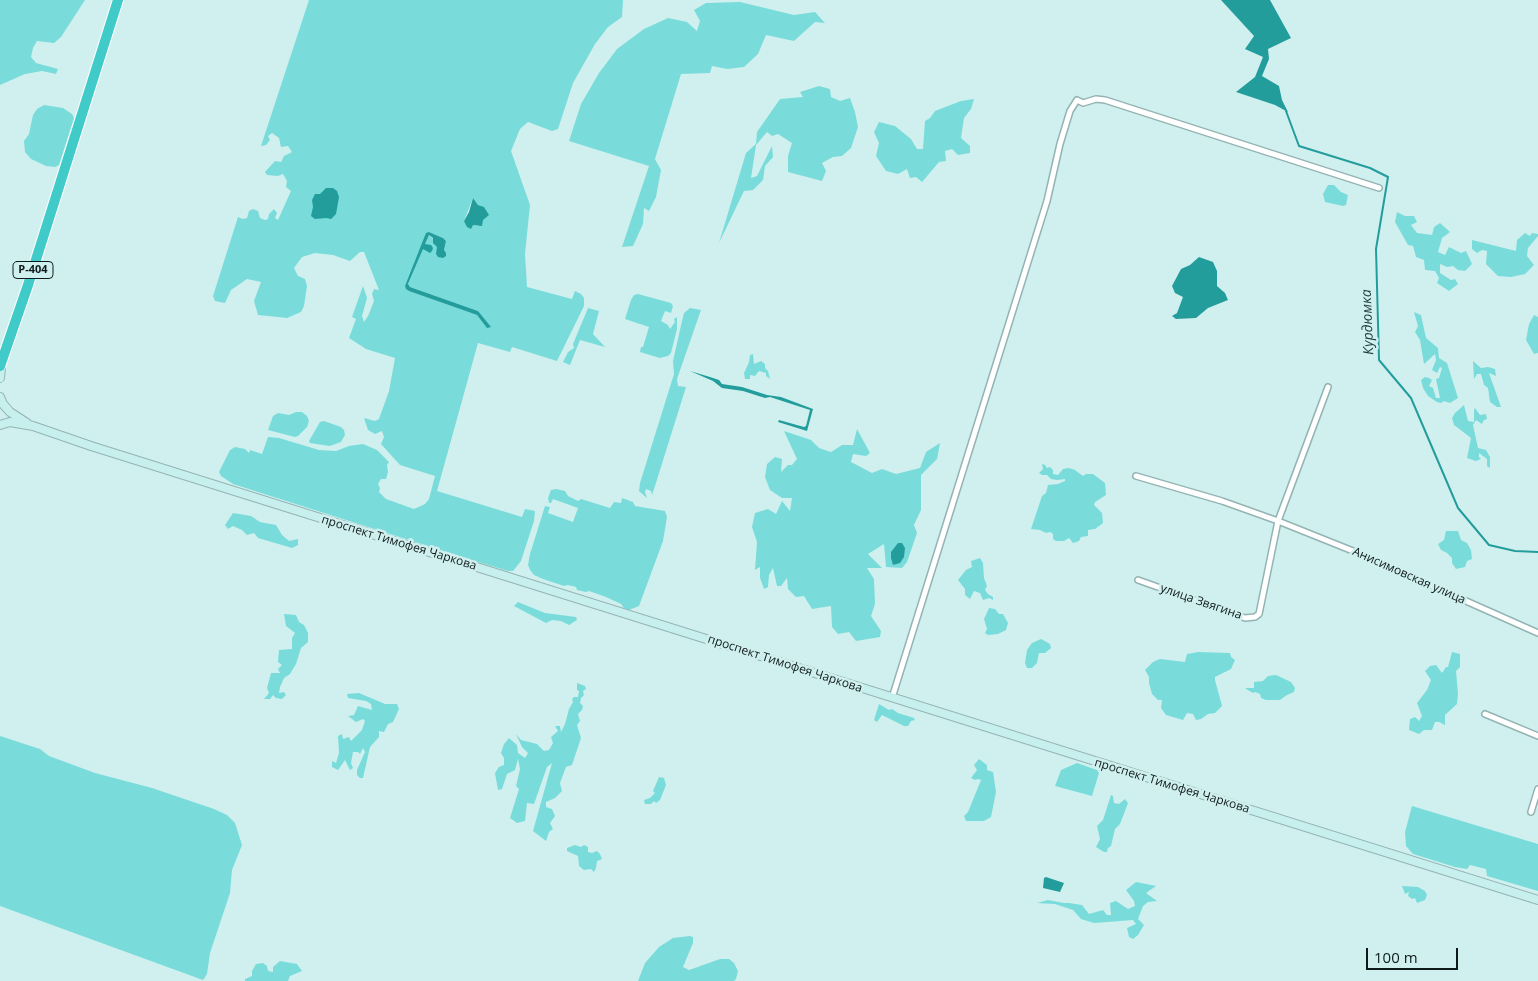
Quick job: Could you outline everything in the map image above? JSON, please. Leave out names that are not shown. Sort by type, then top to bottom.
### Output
[{"type":"highway","name":"Р-404","points":[[1,369],[118,0]]},
{"type":"main road","name":"проспект Тимофея Чаркова","points":[[0,396],[3,404],[10,412],[33,426]]},
{"type":"main road","name":"проспект Тимофея Чаркова","points":[[0,424],[10,422],[33,426],[91,446],[1538,900]]},
{"type":"street","points":[[892,698],[1047,201],[1070,110],[1077,100],[1083,103],[1096,99],[1106,100],[1379,188]]},
{"type":"street","points":[[1278,521],[1328,387]]},
{"type":"street","name":"Анисимовская улица","points":[[1136,476],[1222,501],[1278,521],[1358,553],[1538,633]]},
{"type":"street","name":"улица Звягина","points":[[1138,580],[1245,618],[1256,617],[1261,609],[1278,521]]},
{"type":"street","points":[[1485,714],[1538,736]]},
{"type":"street","points":[[1531,812],[1538,789]]},
{"type":"shaded area","points":[[0,0],[85,0],[61,37],[54,43],[37,41],[33,48],[31,57],[36,63],[58,69],[56,74],[42,71],[25,74],[0,85]]},
{"type":"shaded area","points":[[309,0],[623,0],[622,17],[608,27],[595,44],[573,83],[558,129],[552,131],[528,122],[520,129],[511,151],[530,205],[525,254],[527,287],[572,299],[575,291],[584,298],[584,306],[557,361],[512,347],[510,352],[478,343],[437,491],[522,517],[525,509],[535,511],[534,521],[521,561],[513,571],[478,562],[233,484],[221,476],[219,472],[230,450],[235,447],[245,449],[249,453],[250,450],[262,454],[268,437],[279,438],[319,450],[336,451],[349,446],[363,444],[377,450],[389,462],[386,479],[381,479],[378,484],[379,492],[386,499],[414,509],[425,504],[429,499],[435,476],[400,465],[381,444],[384,437],[382,431],[375,434],[368,430],[364,418],[375,421],[379,419],[389,391],[395,358],[366,349],[349,338],[356,319],[352,317],[363,286],[367,298],[362,316],[364,322],[374,301],[372,294],[374,289],[379,290],[364,252],[360,252],[350,261],[333,255],[315,253],[302,257],[294,268],[298,276],[305,279],[307,286],[304,306],[301,312],[287,318],[258,315],[254,301],[261,282],[247,279],[231,290],[225,303],[215,301],[213,296],[238,217],[247,218],[249,211],[253,209],[258,211],[260,218],[265,220],[268,219],[269,214],[274,209],[277,213],[275,218],[278,220],[291,191],[286,187],[287,181],[283,174],[278,176],[267,175],[265,172],[275,161],[281,162],[284,156],[292,152],[288,146],[281,147],[279,138],[272,133],[268,136],[270,140],[266,145],[261,146]],"holes":[[[473,198],[487,213],[477,226],[464,221]],[[429,232],[446,241],[444,250],[429,235],[424,245],[425,249],[423,248],[408,285],[478,311],[487,327],[477,315],[406,289]]]},
{"type":"shaded area","points":[[1221,0],[1270,0],[1291,38],[1268,49],[1269,59],[1262,76],[1279,86],[1282,100],[1288,112],[1275,105],[1236,92],[1255,77],[1263,57],[1245,49],[1254,36]]},
{"type":"shaded area","points":[[740,2],[794,15],[815,12],[825,23],[815,22],[794,41],[766,35],[758,54],[744,67],[727,69],[712,66],[710,73],[681,74],[655,159],[661,170],[656,197],[649,211],[644,208],[643,224],[633,246],[622,247],[649,166],[569,141],[581,104],[599,73],[617,49],[644,29],[668,18],[687,22],[697,31],[700,21],[694,10],[706,3]]},
{"type":"shaded area","points":[[819,86],[830,89],[831,97],[840,101],[850,98],[858,127],[851,148],[842,156],[833,157],[822,163],[826,171],[822,181],[788,172],[788,156],[792,143],[778,134],[772,136],[767,132],[756,145],[751,178],[757,176],[772,146],[773,157],[765,166],[763,180],[753,190],[744,191],[719,243],[746,153],[756,144],[757,132],[780,99],[803,97],[800,92]]},
{"type":"shaded area","points":[[974,99],[971,109],[964,118],[961,138],[970,146],[970,153],[958,155],[952,149],[945,151],[946,161],[939,162],[922,182],[916,177],[910,178],[907,169],[898,174],[886,171],[876,156],[879,143],[874,132],[879,122],[895,126],[911,139],[917,149],[923,149],[925,121],[935,111],[961,101]]},
{"type":"shaded area","points":[[44,105],[63,108],[72,114],[74,118],[59,165],[55,167],[46,166],[31,159],[25,152],[24,141],[29,134],[33,115],[37,109]]},
{"type":"shaded area","points":[[1328,185],[1334,185],[1341,192],[1348,195],[1346,205],[1325,202],[1323,194]]},
{"type":"shaded area","points":[[326,188],[333,188],[337,191],[339,197],[336,214],[331,219],[315,219],[311,216],[312,200],[315,194],[320,194]]},
{"type":"shaded area","points":[[473,198],[478,205],[484,207],[489,215],[483,220],[482,226],[473,225],[471,229],[467,227],[464,221]]},
{"type":"shaded area","points":[[1397,212],[1405,216],[1414,216],[1417,222],[1411,225],[1417,233],[1432,235],[1434,227],[1440,223],[1450,232],[1442,238],[1438,252],[1445,255],[1449,247],[1461,253],[1466,251],[1472,264],[1465,271],[1458,270],[1453,266],[1447,267],[1440,264],[1440,273],[1451,280],[1455,279],[1458,284],[1449,291],[1437,283],[1439,278],[1435,271],[1425,270],[1424,260],[1416,257],[1413,246],[1408,245],[1395,222]]},
{"type":"shaded area","points":[[429,232],[446,241],[444,250],[446,256],[443,258],[438,257],[436,254],[437,247],[433,243],[433,238],[429,235],[425,244],[431,245],[432,251],[430,253],[423,249],[408,284],[410,287],[478,311],[491,327],[487,328],[477,315],[406,289],[405,286],[426,233]]},
{"type":"shaded area","points":[[1525,233],[1530,236],[1532,233],[1538,234],[1538,236],[1528,248],[1527,256],[1534,265],[1525,274],[1511,277],[1498,276],[1486,264],[1487,251],[1482,250],[1477,253],[1472,249],[1472,240],[1516,251],[1517,240]]},
{"type":"shaded area","points":[[1199,257],[1213,262],[1217,271],[1217,286],[1225,293],[1228,300],[1208,308],[1196,318],[1176,319],[1172,316],[1177,313],[1183,297],[1175,293],[1172,286],[1181,269],[1190,265]]},
{"type":"shaded area","points":[[638,294],[671,303],[673,306],[671,313],[665,311],[661,321],[668,325],[670,329],[675,322],[674,319],[677,317],[677,329],[671,353],[668,356],[660,358],[640,352],[649,327],[625,319],[631,300],[634,295]]},
{"type":"shaded area","points":[[588,308],[599,311],[593,334],[605,347],[580,340],[570,365],[563,362],[568,352],[574,348],[573,344]]},
{"type":"shaded area","points":[[690,308],[701,310],[677,379],[678,386],[686,387],[652,495],[651,491],[646,489],[647,498],[639,491],[640,483],[674,374],[673,361],[684,313]]},
{"type":"shaded area","points":[[1414,312],[1421,315],[1426,338],[1438,348],[1439,358],[1447,363],[1458,398],[1450,403],[1444,401],[1441,403],[1437,402],[1428,396],[1423,388],[1421,380],[1425,377],[1429,378],[1432,380],[1429,386],[1433,388],[1436,398],[1440,398],[1436,379],[1439,378],[1442,368],[1440,367],[1437,373],[1432,370],[1436,360],[1435,354],[1424,364],[1420,340],[1415,332],[1418,326]]},
{"type":"shaded area","points":[[1534,315],[1538,317],[1538,353],[1534,354],[1526,340],[1529,324]]},
{"type":"shaded area","points":[[753,354],[754,364],[761,361],[765,364],[770,379],[766,376],[766,373],[759,371],[755,376],[750,375],[750,379],[745,379],[744,373],[750,355]]},
{"type":"shaded area","points":[[1473,361],[1481,368],[1495,369],[1496,376],[1489,373],[1501,407],[1497,407],[1490,402],[1488,388],[1484,385],[1481,374],[1477,374],[1474,379]]},
{"type":"shaded area","points":[[690,371],[719,380],[722,384],[781,397],[813,409],[807,431],[778,422],[779,420],[804,427],[806,426],[810,410],[770,397],[765,398],[743,391],[722,388],[713,381]]},
{"type":"shaded area","points":[[1464,405],[1468,421],[1474,422],[1475,408],[1480,415],[1486,414],[1487,419],[1482,424],[1476,420],[1473,425],[1478,448],[1486,450],[1490,457],[1490,468],[1487,466],[1487,459],[1479,453],[1481,459],[1476,461],[1467,458],[1471,438],[1454,425],[1452,418]]},
{"type":"shaded area","points":[[302,412],[309,421],[307,427],[298,436],[295,437],[268,430],[273,416],[278,413],[289,415]]},
{"type":"shaded area","points":[[324,421],[341,427],[344,430],[345,435],[341,442],[330,446],[310,443],[309,441],[320,422]]},
{"type":"shaded area","points":[[857,429],[870,453],[866,456],[853,454],[851,462],[872,473],[882,469],[896,474],[920,468],[926,452],[940,443],[937,459],[921,475],[921,510],[914,525],[917,533],[907,562],[902,568],[886,567],[884,544],[868,554],[882,568],[867,568],[874,579],[875,604],[871,616],[881,631],[880,637],[856,641],[849,632],[838,634],[832,627],[831,606],[812,609],[804,596],[796,597],[788,589],[787,578],[781,586],[777,586],[773,568],[769,575],[768,587],[764,589],[760,578],[760,567],[755,570],[757,542],[752,527],[755,513],[768,509],[776,514],[782,501],[790,511],[792,498],[782,498],[770,490],[765,477],[767,464],[775,457],[782,459],[781,472],[788,465],[792,465],[797,459],[784,431],[811,440],[819,448],[831,452],[842,445],[853,445]]},
{"type":"shaded area","points":[[1042,464],[1047,468],[1050,467],[1053,470],[1053,474],[1058,475],[1063,469],[1069,468],[1083,476],[1093,474],[1105,483],[1106,495],[1095,502],[1094,505],[1102,513],[1103,523],[1095,529],[1088,530],[1088,536],[1081,537],[1079,541],[1073,543],[1069,538],[1064,541],[1056,541],[1050,532],[1046,533],[1031,529],[1042,496],[1046,493],[1048,485],[1065,481],[1065,479],[1051,479],[1047,475],[1039,473],[1043,469]]},
{"type":"shaded area","points":[[551,490],[565,491],[568,496],[578,501],[581,499],[610,508],[614,502],[621,503],[622,498],[633,502],[635,506],[665,511],[667,517],[663,541],[639,606],[629,610],[606,597],[543,579],[534,575],[530,570],[528,565],[530,554],[545,506],[550,507],[548,513],[573,522],[578,508],[553,499],[549,503],[548,498]]},
{"type":"shaded area","points":[[233,513],[251,516],[260,522],[276,525],[282,535],[289,541],[298,539],[298,545],[292,548],[258,538],[254,533],[247,535],[242,530],[233,526],[228,529],[225,525]]},
{"type":"shaded area","points":[[1446,531],[1458,531],[1461,540],[1467,543],[1471,550],[1472,559],[1467,561],[1465,567],[1456,569],[1452,563],[1452,558],[1441,550],[1438,544],[1444,540]]},
{"type":"shaded area","points":[[898,543],[902,543],[905,548],[904,557],[900,563],[893,565],[891,552]]},
{"type":"shaded area","points":[[980,558],[983,563],[984,578],[987,586],[985,590],[993,597],[993,600],[989,598],[983,600],[980,593],[974,591],[970,599],[965,595],[965,589],[958,580],[966,570],[972,567],[971,561]]},
{"type":"shaded area","points":[[518,602],[545,613],[576,617],[577,620],[569,625],[561,621],[552,620],[546,623],[514,606]]},
{"type":"shaded area","points":[[989,608],[995,609],[999,614],[1003,614],[1008,623],[1006,630],[998,634],[988,635],[985,633],[987,629],[984,619]]},
{"type":"shaded area","points":[[284,614],[296,615],[308,633],[308,642],[301,648],[296,664],[290,674],[284,678],[280,687],[279,693],[284,692],[286,695],[282,699],[276,698],[273,695],[270,699],[264,699],[269,693],[267,688],[271,673],[280,673],[278,669],[282,665],[278,662],[279,650],[292,649],[292,638],[295,633],[286,626]]},
{"type":"shaded area","points":[[1041,639],[1050,644],[1051,648],[1045,653],[1039,653],[1037,663],[1032,668],[1027,668],[1025,663],[1027,650],[1032,643]]},
{"type":"shaded area","points":[[1198,652],[1230,653],[1231,657],[1235,660],[1231,669],[1215,677],[1222,706],[1215,713],[1196,720],[1193,714],[1187,713],[1183,720],[1166,715],[1161,708],[1162,700],[1158,700],[1152,694],[1149,677],[1145,670],[1153,662],[1160,659],[1185,662],[1187,654]]},
{"type":"shaded area","points":[[1452,652],[1460,654],[1460,667],[1456,671],[1457,704],[1445,715],[1445,725],[1435,722],[1432,730],[1424,730],[1419,734],[1409,730],[1410,719],[1415,717],[1419,721],[1422,716],[1417,703],[1427,690],[1431,680],[1425,671],[1430,666],[1436,665],[1442,673],[1448,667]]},
{"type":"shaded area","points":[[1276,675],[1291,682],[1295,688],[1294,692],[1280,700],[1266,700],[1261,698],[1260,694],[1246,689],[1254,688],[1254,682],[1263,681],[1268,676]]},
{"type":"shaded area","points":[[577,683],[585,686],[586,689],[583,691],[584,695],[580,703],[583,706],[582,710],[578,714],[580,721],[577,725],[581,738],[572,765],[566,767],[560,783],[562,791],[555,798],[546,802],[546,807],[552,809],[555,816],[550,823],[553,829],[549,832],[546,841],[533,831],[552,763],[547,767],[534,804],[527,803],[525,821],[517,823],[510,818],[519,789],[516,786],[520,769],[518,759],[515,770],[507,774],[502,789],[498,790],[495,773],[499,767],[504,765],[504,758],[501,753],[504,744],[509,738],[517,745],[518,753],[525,758],[528,753],[522,747],[516,734],[521,740],[537,744],[544,751],[549,750],[553,743],[551,737],[558,731],[555,726],[560,726],[561,732],[573,702],[572,699],[578,697]]},
{"type":"shaded area","points":[[359,693],[385,704],[397,704],[399,709],[393,722],[388,724],[384,732],[379,731],[379,737],[370,747],[363,778],[357,775],[357,770],[365,752],[363,748],[360,754],[353,752],[351,763],[353,768],[350,770],[345,760],[338,770],[332,767],[332,761],[336,763],[339,753],[338,736],[342,734],[343,739],[349,737],[351,741],[362,730],[365,721],[363,719],[356,722],[348,716],[354,715],[358,706],[372,710],[371,704],[366,701],[348,698],[347,694]]},
{"type":"shaded area","points":[[879,704],[915,720],[911,721],[908,726],[904,726],[882,715],[877,722],[874,720]]},
{"type":"shaded area","points":[[0,736],[40,749],[49,756],[95,773],[152,788],[214,809],[227,815],[235,823],[242,845],[232,870],[230,893],[210,953],[207,974],[203,980],[0,906]]},
{"type":"shaded area","points":[[979,759],[987,765],[987,770],[993,772],[996,792],[991,817],[984,821],[966,821],[964,816],[968,812],[981,780],[971,778],[977,770],[974,765]]},
{"type":"shaded area","points":[[1077,763],[1097,770],[1099,773],[1092,796],[1055,786],[1061,770]]},
{"type":"shaded area","points":[[659,777],[664,778],[666,785],[660,800],[656,803],[654,801],[651,804],[645,804],[644,800],[650,798],[655,793],[653,791]]},
{"type":"shaded area","points":[[1111,795],[1113,796],[1114,803],[1119,804],[1125,799],[1128,803],[1120,824],[1115,829],[1111,846],[1107,852],[1104,852],[1096,847],[1100,839],[1097,826],[1103,820]]},
{"type":"shaded area","points":[[1412,806],[1538,844],[1538,891],[1487,876],[1486,869],[1470,865],[1467,869],[1455,867],[1413,854],[1406,846],[1405,832]]},
{"type":"shaded area","points":[[575,845],[581,847],[584,845],[588,847],[588,852],[597,851],[600,854],[602,859],[597,861],[594,872],[591,869],[584,870],[579,866],[578,856],[567,851],[567,848]]},
{"type":"shaded area","points":[[1044,878],[1064,883],[1060,892],[1043,888]]},
{"type":"shaded area","points":[[1136,882],[1156,886],[1146,893],[1157,901],[1148,902],[1143,906],[1138,919],[1144,925],[1133,939],[1129,937],[1127,928],[1136,924],[1133,920],[1094,923],[1081,919],[1073,910],[1055,904],[1037,903],[1048,900],[1082,905],[1089,914],[1103,910],[1107,915],[1111,915],[1110,903],[1116,901],[1128,909],[1135,906],[1134,901],[1126,890]]},
{"type":"shaded area","points":[[1402,886],[1418,887],[1425,891],[1427,895],[1425,900],[1417,903],[1415,898],[1412,899],[1408,896],[1409,892],[1405,894]]},
{"type":"shaded area","points":[[693,937],[693,943],[683,967],[689,970],[720,959],[729,959],[734,963],[738,971],[736,979],[734,981],[638,981],[645,963],[659,947],[673,938]]},
{"type":"shaded area","points":[[280,961],[297,964],[302,971],[290,976],[288,981],[245,981],[245,979],[252,976],[252,971],[256,964],[263,963],[267,966],[268,971],[273,972],[273,967]]},
{"type":"waterway","name":"Курдюмка","points":[[1286,111],[1299,146],[1370,168],[1388,177],[1376,249],[1379,360],[1411,398],[1458,508],[1489,545],[1515,551],[1538,552]]}]
